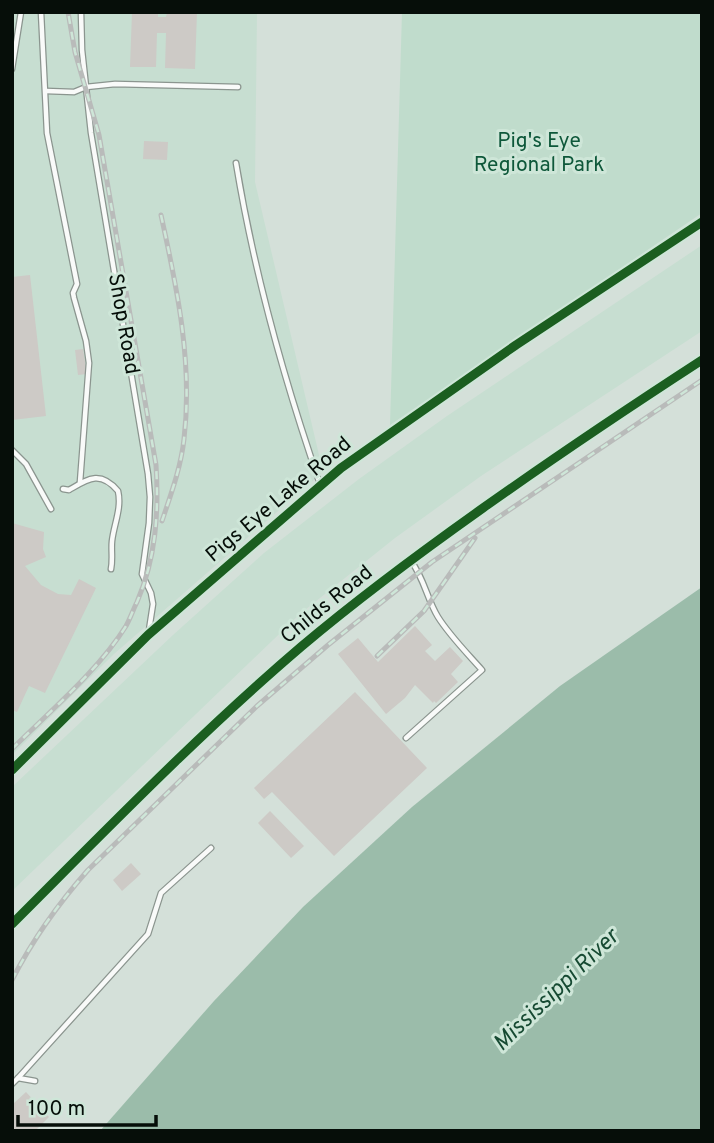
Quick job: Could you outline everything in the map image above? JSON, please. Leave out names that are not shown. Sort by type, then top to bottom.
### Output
[{"type":"street","name":"Pigs Eye Lake Road","points":[[12,770],[148,635],[341,468],[516,345],[702,222]]},
{"type":"street","name":"Childs Road","points":[[12,924],[173,764],[248,693],[304,645],[411,561],[557,456],[702,360]]},
{"type":"lane","points":[[12,69],[21,12]]},
{"type":"lane","points":[[41,12],[47,133],[77,284],[73,293],[89,363],[80,482]]},
{"type":"lane","name":"Shop Road","points":[[81,12],[82,50],[91,133],[148,474],[149,523],[142,574],[153,604],[148,635]]},
{"type":"lane","points":[[46,91],[74,92],[86,87],[115,85],[237,87]]},
{"type":"lane","points":[[236,163],[266,307],[305,441],[321,485]]},
{"type":"lane","points":[[12,450],[26,464],[51,509]]},
{"type":"lane","points":[[62,489],[69,490],[80,482],[100,478],[118,491],[111,569]]},
{"type":"lane","points":[[406,738],[482,670],[441,621],[419,572],[411,561]]},
{"type":"lane","points":[[12,1084],[148,934],[161,893],[211,848]]},
{"type":"lane","points":[[18,1078],[35,1081]]},
{"type":"shaded area","points":[[12,12],[257,12],[255,182],[323,472],[114,654],[12,755]]},
{"type":"shaded area","points":[[702,245],[702,331],[481,476],[395,538],[300,614],[12,891],[12,787],[173,635],[264,553],[359,479],[447,416]]},
{"type":"green space","name":"Pig's Eye Regional Park","points":[[402,12],[702,12],[702,213],[390,425]]},
{"type":"water","name":"Mississippi River","points":[[702,587],[702,1131],[100,1131],[214,1001],[303,907],[412,807],[560,686]]},
{"type":"building","points":[[132,12],[158,12],[158,17],[166,17],[167,12],[197,12],[195,69],[165,68],[166,33],[157,33],[156,67],[130,67]]},
{"type":"building","points":[[144,141],[168,142],[167,160],[143,159]]},
{"type":"building","points":[[30,275],[46,416],[12,420],[12,277]]},
{"type":"building","points":[[83,349],[87,374],[78,375],[75,350]]},
{"type":"building","points":[[12,523],[44,532],[43,549],[46,557],[25,566],[41,585],[58,594],[71,595],[79,579],[96,588],[45,693],[29,686],[17,712],[12,710]]},
{"type":"building","points":[[415,626],[432,645],[425,651],[435,661],[450,647],[463,661],[451,674],[458,682],[436,703],[415,685],[405,698],[386,714],[338,654],[358,638],[378,662]]},
{"type":"building","points":[[355,692],[427,768],[334,856],[272,792],[264,799],[254,788]]},
{"type":"building","points":[[270,811],[304,846],[291,858],[258,823]]},
{"type":"building","points":[[131,863],[141,874],[122,891],[113,880]]},
{"type":"building","points":[[26,1092],[49,1117],[35,1131],[12,1131],[12,1105]]},
{"type":"railway","points":[[12,749],[88,675],[126,626],[148,569],[156,517],[156,465],[99,135],[75,52],[68,12]]},
{"type":"railway","points":[[161,215],[178,298],[186,382],[183,449],[162,521]]},
{"type":"railway","points":[[12,980],[47,922],[88,870],[257,706],[432,562],[702,380]]},
{"type":"railway","points":[[377,656],[424,611],[475,538]]},
{"type":"cycle path","points":[[12,770],[148,635],[341,468],[516,345],[702,222]]},
{"type":"cycle path","points":[[12,924],[190,747],[324,628],[483,508],[702,360]]}]
